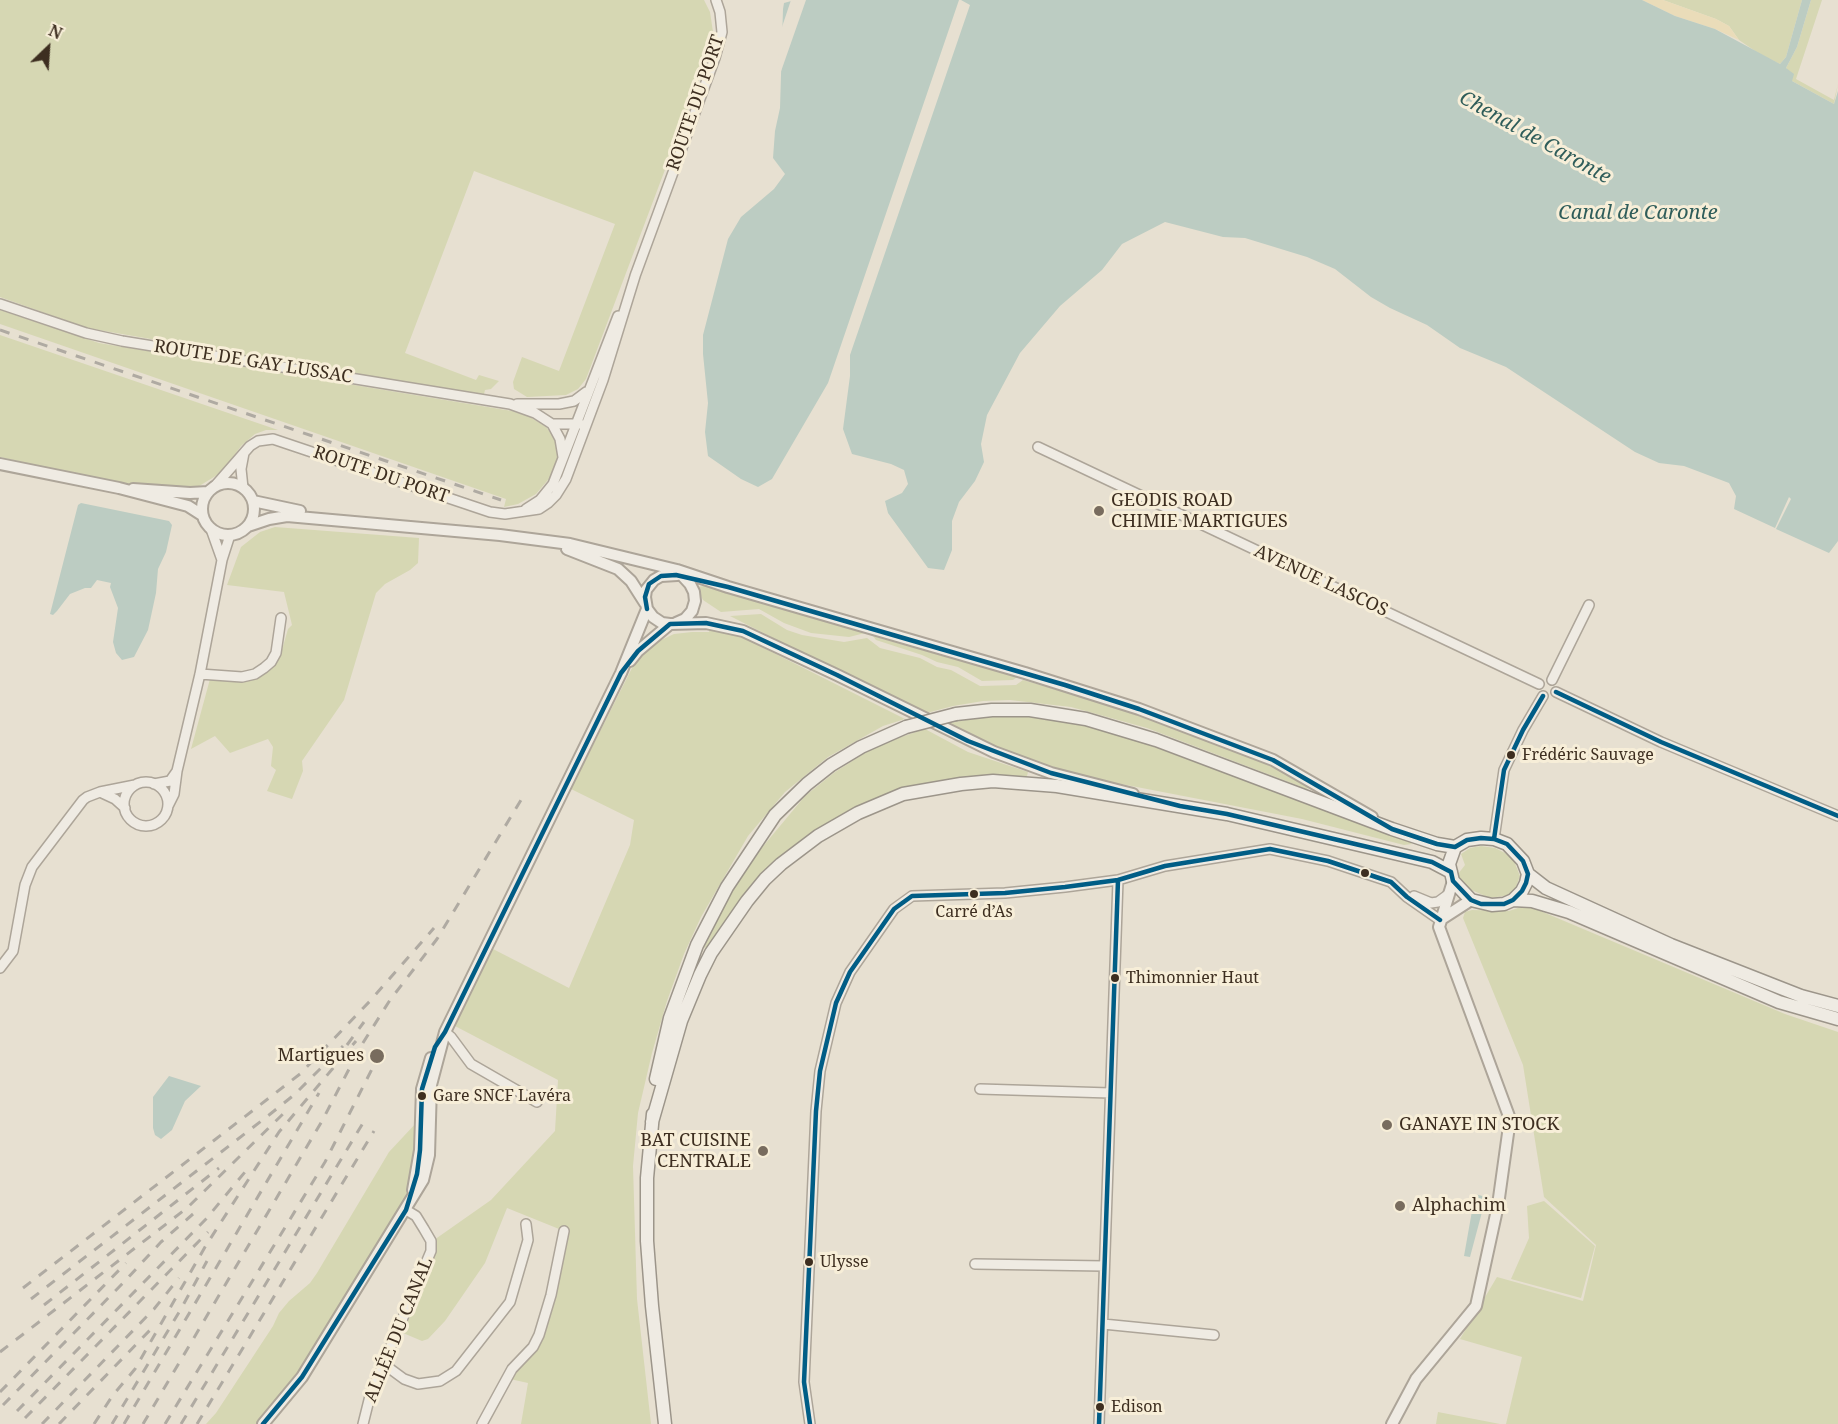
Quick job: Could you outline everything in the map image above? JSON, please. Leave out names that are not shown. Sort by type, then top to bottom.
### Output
[{"type":"main road","points":[[665,1424],[651,1306],[647,1241],[647,1178],[656,1081],[664,1042],[679,991],[711,914],[741,863],[775,815],[807,784],[831,765],[861,747],[906,727],[956,714],[992,710],[1030,710],[1086,719],[1156,740],[1437,844],[1455,847],[1467,840],[1494,839],[1507,843],[1523,861],[1528,874],[1546,888],[1671,945],[1790,992],[1838,1006]]},
{"type":"main road","points":[[652,1122],[681,1021],[711,953],[728,926],[765,879],[794,853],[831,827],[903,794],[993,781],[1057,786],[1227,814],[1432,862],[1452,877],[1471,900],[1492,905],[1504,904],[1513,900],[1522,891],[1528,874]]},
{"type":"main road","points":[[1452,877],[1449,864],[1455,847]]},
{"type":"main road","points":[[1513,900],[1532,901],[1569,912],[1779,1002],[1838,1019]]},
{"type":"street","name":"ROUTE DU PORT","points":[[520,513],[548,492],[553,484],[588,390],[636,273],[715,58],[722,32],[716,0]]},
{"type":"street","name":"ROUTE DU PORT","points":[[211,489],[245,451],[258,441],[273,439],[490,512],[505,514],[539,509],[556,495],[566,479],[612,354],[636,273]]},
{"type":"street","name":"ROUTE DE GAY LUSSAC","points":[[0,304],[86,333],[122,341],[510,404],[559,404],[574,401],[588,390]]},
{"type":"street","name":"ROUTE DE GAY LUSSAC","points":[[510,404],[535,413],[552,424],[577,420],[587,423]]},
{"type":"street","name":"ROUTE DE GAY LUSSAC","points":[[559,404],[567,407],[577,420]]},
{"type":"street","points":[[552,424],[560,438],[564,457]]},
{"type":"street","name":"AVENUE LASCOS","points":[[1038,447],[1539,684]]},
{"type":"street","points":[[243,488],[242,469],[245,451]]},
{"type":"street","points":[[0,464],[188,506],[202,515],[211,529],[222,560]]},
{"type":"street","points":[[118,489],[190,493],[230,483],[243,488],[253,501],[350,521]]},
{"type":"street","points":[[202,515],[203,499],[211,489]]},
{"type":"street","points":[[248,526],[252,518],[253,501]]},
{"type":"street","points":[[211,529],[230,535],[248,526],[286,516],[500,535],[600,550],[1035,676],[1139,709],[1273,760],[1392,829]]},
{"type":"street","points":[[100,792],[115,799],[125,808],[131,820],[144,826],[163,819],[174,794],[222,560],[230,535]]},
{"type":"street","points":[[541,540],[618,569],[631,581],[653,617],[662,623],[706,622],[743,631],[994,752],[1051,773],[1180,806]]},
{"type":"street","points":[[263,1424],[302,1377],[423,1180],[428,1164],[431,1085],[445,1032],[621,673],[646,606],[646,590],[654,580],[668,574],[680,574]]},
{"type":"street","points":[[621,673],[638,651],[673,624],[685,619],[692,611],[695,601],[694,592],[680,574]]},
{"type":"street","points":[[1552,680],[1589,605]]},
{"type":"street","points":[[200,674],[242,677],[255,674],[264,668],[272,662],[276,653],[281,618]]},
{"type":"street","points":[[1546,679],[1552,680],[1557,686],[1556,692],[1550,696],[1543,696],[1539,692],[1539,684],[1546,679]]},
{"type":"street","points":[[1556,692],[1661,742],[1838,816]]},
{"type":"street","points":[[1494,839],[1504,770],[1522,730],[1543,696]]},
{"type":"street","points":[[0,968],[14,951],[25,885],[32,867],[83,800],[100,792],[141,783],[154,784],[170,781],[177,771]]},
{"type":"street","points":[[154,784],[165,792],[168,806]]},
{"type":"street","points":[[125,808],[126,794],[135,785]]},
{"type":"street","points":[[810,1424],[804,1382],[816,1111],[820,1071],[829,1027],[850,972],[894,909],[912,896],[1005,893],[1118,880],[1165,866],[1270,849],[1328,861],[1391,882],[1431,903],[1438,902],[1449,894]]},
{"type":"street","points":[[1440,923],[1452,877]]},
{"type":"street","points":[[1099,1424],[1118,880]]},
{"type":"street","points":[[1391,882],[1440,923],[1510,1119],[1498,1205],[1476,1306],[1416,1379],[1392,1424]]},
{"type":"street","points":[[1440,923],[1471,900]]},
{"type":"street","points":[[445,1032],[471,1064],[537,1102]]},
{"type":"street","points":[[980,1089],[1110,1093]]},
{"type":"street","name":"ALLÉE DU CANAL","points":[[363,1424],[367,1406],[431,1251],[431,1241],[424,1229],[416,1216],[406,1210]]},
{"type":"street","points":[[385,1365],[404,1379],[418,1384],[440,1381],[456,1371],[510,1302],[528,1240],[526,1224]]},
{"type":"street","points":[[482,1424],[512,1369],[533,1347],[539,1335],[551,1295],[564,1231]]},
{"type":"street","points":[[975,1264],[1104,1266]]},
{"type":"street","points":[[1103,1324],[1215,1335]]},
{"type":"green space","points":[[0,0],[704,0],[710,12],[713,32],[706,61],[586,379],[578,389],[566,395],[527,397],[514,389],[513,382],[522,357],[559,371],[615,224],[474,171],[405,353],[476,380],[479,375],[499,381],[491,389],[485,390],[484,394],[394,381],[87,328],[0,297]]},
{"type":"green space","points":[[1663,0],[1802,0],[1786,57],[1780,64],[1761,55],[1739,40],[1729,26]]},
{"type":"green space","points":[[1811,0],[1822,0],[1796,79],[1834,100],[1838,84],[1834,104],[1792,81],[1786,68],[1797,47]]},
{"type":"green space","points":[[0,310],[99,343],[512,411],[530,417],[546,427],[554,437],[559,449],[558,461],[553,474],[536,494],[518,504],[504,507],[506,499],[0,324]]},
{"type":"green space","points":[[0,335],[278,430],[266,430],[255,434],[241,446],[222,472],[196,488],[119,484],[0,457]]},
{"type":"green space","points":[[275,527],[419,538],[418,563],[385,584],[376,593],[344,700],[302,761],[303,771],[292,799],[267,791],[276,770],[271,766],[273,747],[268,739],[230,753],[215,736],[191,749],[210,679],[238,681],[257,677],[270,670],[280,657],[288,629],[292,625],[284,592],[227,585],[241,547],[260,532]]},
{"type":"green space","points":[[704,586],[865,633],[849,637],[811,633],[784,623],[759,609],[721,612],[703,600],[697,587]]},
{"type":"green space","points":[[761,614],[787,630],[802,635],[844,642],[867,638],[880,648],[920,658],[937,667],[951,670],[980,686],[1016,685],[1023,680],[1112,706],[1262,762],[1309,787],[1307,789],[1147,728],[1071,707],[1010,700],[983,701],[923,714],[730,616]]},
{"type":"green space","points":[[710,628],[738,635],[905,719],[883,726],[828,757],[785,792],[748,836],[701,917],[684,954],[667,1001],[638,1113],[633,1166],[637,1299],[651,1424],[521,1424],[528,1383],[510,1379],[533,1352],[545,1330],[569,1233],[507,1208],[485,1263],[445,1321],[428,1339],[422,1341],[403,1333],[426,1277],[434,1250],[434,1240],[491,1200],[555,1131],[558,1080],[455,1026],[493,949],[569,988],[630,845],[634,820],[571,789],[632,668],[646,650],[657,639],[659,641],[674,634],[709,632]]},
{"type":"green space","points":[[873,636],[1017,677],[1013,680],[982,681],[958,667],[937,662],[876,640]]},
{"type":"green space","points":[[991,715],[1034,716],[1071,721],[1114,732],[1412,844],[1404,845],[1302,819],[1080,776],[1005,752],[945,724]]},
{"type":"green space","points":[[925,729],[968,752],[1028,772],[1027,776],[990,776],[929,783],[886,796],[755,884],[704,948],[727,900],[755,856],[805,796],[835,772],[868,751]]},
{"type":"green space","points":[[1481,846],[1495,848],[1514,861],[1520,876],[1515,890],[1510,895],[1490,898],[1469,889],[1461,881],[1458,874],[1465,865],[1461,854],[1470,848]]},
{"type":"green space","points":[[1531,907],[1785,1014],[1838,1032],[1838,1424],[1506,1424],[1522,1357],[1460,1339],[1497,1277],[1583,1301],[1596,1245],[1544,1197],[1523,1065],[1463,918],[1465,912],[1472,910],[1509,911]]},
{"type":"green space","points":[[417,1122],[417,1141],[409,1189],[399,1211],[302,1369],[259,1424],[206,1424],[216,1413],[273,1326],[279,1313],[310,1283],[317,1273],[389,1152]]},
{"type":"green space","points":[[1544,1201],[1595,1246],[1581,1298],[1511,1279],[1529,1238],[1527,1206]]},
{"type":"green space","points":[[1438,1412],[1500,1424],[1436,1424]]},
{"type":"sand","points":[[1642,0],[1663,0],[1716,19],[1729,26],[1739,40],[1715,29],[1675,16]]},
{"type":"water","points":[[795,0],[959,0],[828,383],[772,479],[758,487],[741,479],[708,456],[705,432],[708,403],[703,335],[728,239],[741,217],[774,189],[785,174],[773,158],[780,108],[783,9],[784,3]]},
{"type":"water","name":"Canal de Caronte","points":[[961,0],[1642,0],[1675,16],[1715,29],[1780,64],[1786,57],[1802,0],[1811,0],[1797,47],[1786,68],[1794,74],[1792,81],[1834,104],[1838,91],[1838,541],[1829,553],[1776,529],[1791,499],[1789,497],[1775,528],[1734,509],[1736,496],[1729,483],[1684,466],[1659,463],[1635,452],[1506,367],[1460,348],[1427,325],[1390,308],[1371,297],[1335,269],[1307,257],[1245,238],[1223,237],[1165,222],[1122,244],[1102,270],[1060,306],[1020,353],[987,415],[981,444],[984,462],[975,481],[959,502],[952,521],[952,550],[944,570],[928,568],[888,513],[885,501],[902,493],[908,484],[904,470],[891,464],[852,454],[843,429],[850,376],[850,355],[970,5]]},
{"type":"water","points":[[81,503],[169,521],[172,525],[166,552],[158,569],[156,593],[148,630],[134,657],[122,660],[116,653],[113,642],[118,608],[110,587],[111,583],[97,580],[91,588],[70,594],[53,615],[50,614],[78,505]]},
{"type":"water","points":[[169,1076],[201,1086],[185,1101],[172,1130],[161,1139],[155,1135],[153,1128],[153,1097]]},
{"type":"water","points":[[1475,1194],[1486,1197],[1470,1257],[1464,1256]]},
{"type":"pier","points":[[791,0],[806,0],[778,80],[779,36]]},
{"type":"railway","points":[[0,330],[501,500]]},
{"type":"railway","points":[[143,1424],[322,1121],[361,1046],[390,1000],[437,939],[521,800]]},
{"type":"railway","points":[[23,1288],[300,1074],[370,1001],[434,928]]},
{"type":"railway","points":[[347,1045],[364,1022]]},
{"type":"railway","points":[[94,1424],[113,1395],[135,1369],[205,1247],[279,1132],[356,1041]]},
{"type":"railway","points":[[31,1299],[294,1095],[343,1046]]},
{"type":"railway","points":[[165,1424],[325,1162],[374,1065]]},
{"type":"railway","points":[[124,1424],[319,1093]]},
{"type":"railway","points":[[0,1352],[187,1208],[286,1111]]},
{"type":"railway","points":[[181,1424],[363,1123]]},
{"type":"railway","points":[[197,1424],[374,1131]]},
{"type":"railway","points":[[44,1305],[219,1168]]},
{"type":"railway","points":[[17,1411],[206,1219],[245,1172]]},
{"type":"railway","points":[[3,1405],[161,1242],[193,1214]]},
{"type":"railway","points":[[25,1418],[208,1232]]},
{"type":"railway","points":[[112,1424],[207,1261]]},
{"type":"railway","points":[[0,1392],[126,1263]]},
{"type":"railway","points":[[42,1424],[154,1309],[179,1278]]},
{"type":"railway","points":[[59,1424],[153,1327]]},
{"type":"transit line","points":[[263,1424],[302,1377],[406,1210],[417,1174],[422,1089],[435,1047],[445,1032],[621,673],[638,651],[670,624],[706,623],[743,631],[968,741],[1051,773],[1180,806],[1227,814],[1432,862],[1451,872],[1453,881],[1471,900],[1481,904],[1504,904],[1513,900],[1526,883],[1528,874],[1523,861],[1507,844],[1494,839],[1481,838],[1467,840],[1455,847],[1437,844],[1392,829],[1273,760],[1139,709],[1065,685],[728,587],[676,575],[661,576],[649,584],[645,597],[647,609]]},
{"type":"transit line","points":[[1556,692],[1661,742],[1838,816]]},
{"type":"transit line","points":[[1494,839],[1504,770],[1523,730],[1543,696]]},
{"type":"transit line","points":[[810,1424],[804,1382],[816,1111],[820,1071],[836,1003],[850,972],[894,909],[912,896],[1005,893],[1065,887],[1118,880],[1165,866],[1270,849],[1328,861],[1391,882],[1407,897],[1440,920]]},
{"type":"transit line","points":[[1099,1424],[1118,880]]},
{"type":"place","name":"GEODIS ROAD CHIMIE MARTIGUES","points":[[1099,511]]},
{"type":"place","name":"Frédéric Sauvage","points":[[1511,755]]},
{"type":"place","name":"Carré d’As","points":[[974,894]]},
{"type":"place","name":"Thimonnier Haut","points":[[1115,978]]},
{"type":"place","name":"Martigues","points":[[377,1056]]},
{"type":"place","name":"Gare SNCF Lavéra","points":[[422,1096]]},
{"type":"place","name":"GANAYE IN STOCK","points":[[1387,1125]]},
{"type":"place","name":"BAT CUISINE CENTRALE","points":[[763,1151]]},
{"type":"place","name":"Alphachim","points":[[1400,1206]]},
{"type":"place","name":"Ulysse","points":[[809,1262]]},
{"type":"place","name":"Edison","points":[[1100,1407]]},
{"type":"water label","name":"Chenal de Caronte","points":[[1535,138]]}]
